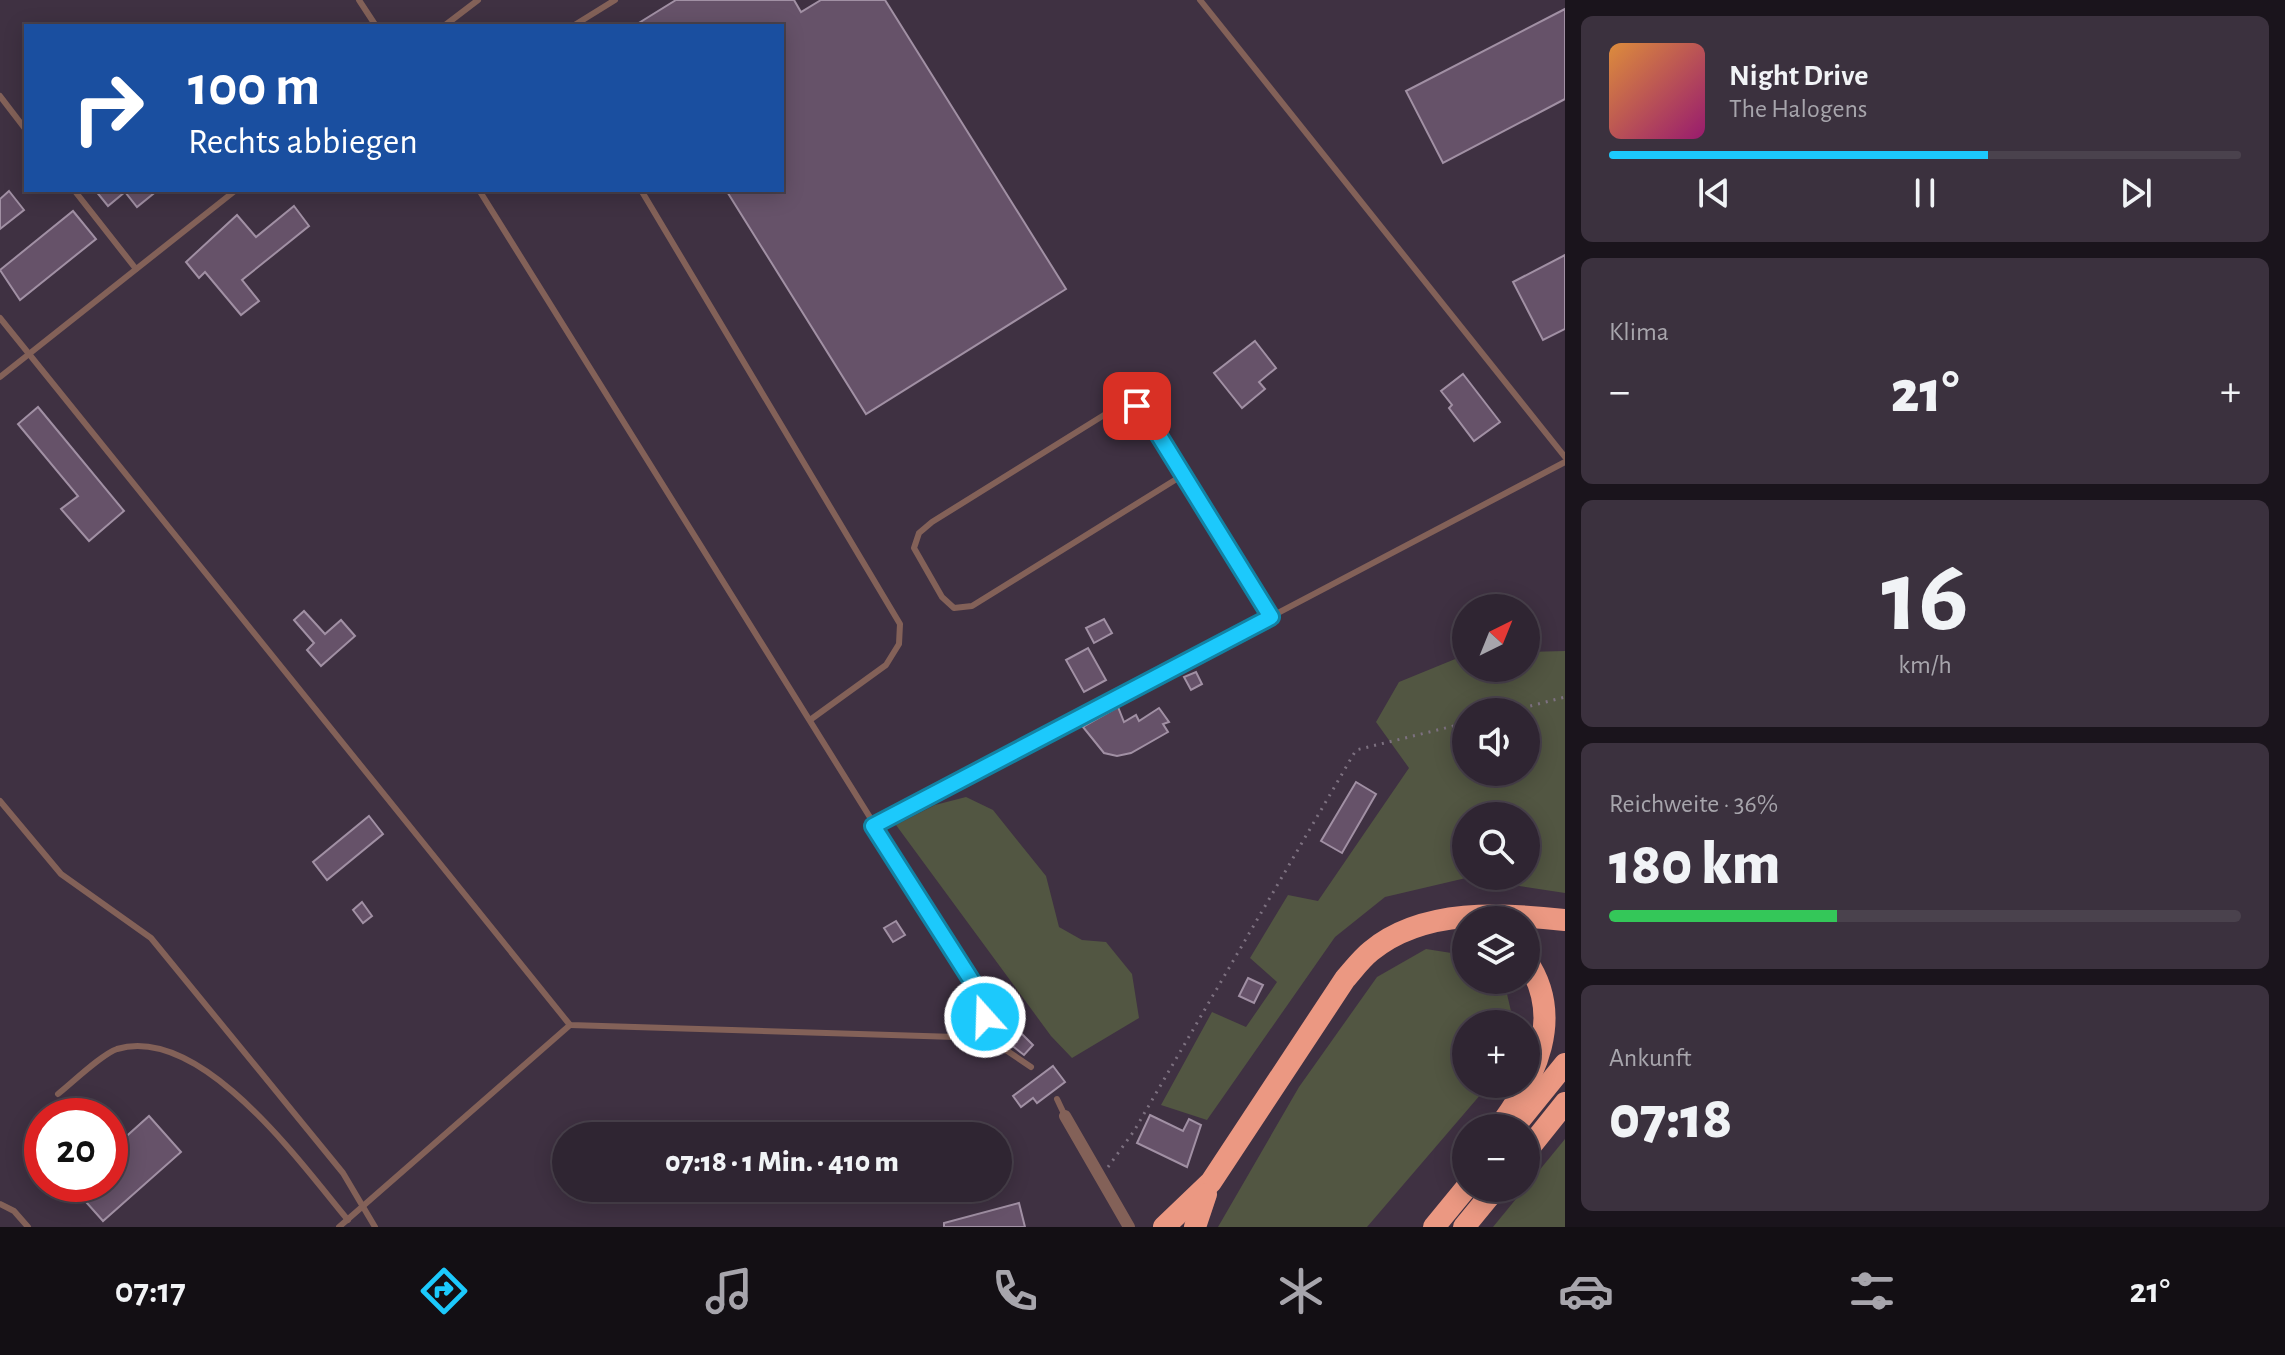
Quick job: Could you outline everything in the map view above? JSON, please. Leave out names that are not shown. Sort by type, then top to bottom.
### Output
[{"type":"highway","points":[[1540,918],[1565,920]]},
{"type":"highway","points":[[1164,1227],[1211,1182],[1345,979],[1370,951],[1392,937],[1436,921],[1452,921]]},
{"type":"highway","points":[[1509,1114],[1521,1098],[1545,1045],[1548,1018],[1545,996],[1540,987]]},
{"type":"highway","points":[[1525,1114],[1565,1064]]},
{"type":"highway","points":[[1540,1134],[1565,1103]]},
{"type":"highway","points":[[1195,1227],[1211,1182]]},
{"type":"highway","points":[[1451,1207],[1452,1188]]},
{"type":"highway","points":[[1434,1227],[1455,1202]]},
{"type":"highway","points":[[1464,1227],[1485,1202]]},
{"type":"street","points":[[1065,1116],[1099,1180],[1129,1227]]},
{"type":"lane","points":[[359,0],[375,24]]},
{"type":"lane","points":[[447,24],[478,0]]},
{"type":"lane","points":[[576,24],[615,0]]},
{"type":"lane","points":[[873,826],[1565,459],[1200,0]]},
{"type":"lane","points":[[0,96],[24,127]]},
{"type":"lane","points":[[76,192],[136,269]]},
{"type":"lane","points":[[0,377],[233,192]]},
{"type":"lane","points":[[480,192],[982,997],[988,1038]]},
{"type":"lane","points":[[642,192],[900,624],[899,644],[886,665],[810,720]]},
{"type":"lane","points":[[0,318],[570,1025]]},
{"type":"lane","points":[[1183,475],[972,606],[954,608],[942,597],[914,548],[919,533],[932,522],[1125,402],[1140,407],[1183,475],[1271,617]]},
{"type":"lane","points":[[0,801],[61,874],[151,938],[343,1173],[375,1227]]},
{"type":"lane","points":[[339,1227],[570,1025],[988,1038],[1031,1067]]},
{"type":"lane","points":[[58,1094],[116,1049],[147,1048],[181,1056],[223,1082],[250,1105],[348,1220]]},
{"type":"lane","points":[[1057,1099],[1065,1116]]},
{"type":"lane","points":[[0,1204],[14,1211],[28,1227]]},
{"type":"path","points":[[1540,703],[1565,697]]},
{"type":"path","points":[[1099,1180],[1134,1131],[1356,750],[1452,726]]},
{"type":"green space","points":[[1565,651],[1565,893],[1540,889],[1540,802],[1452,802],[1452,881],[1385,897],[1335,937],[1207,1120],[1161,1105],[1212,1012],[1246,1027],[1277,982],[1250,958],[1288,895],[1318,901],[1409,768],[1376,722],[1399,682],[1452,660],[1452,682],[1540,682],[1540,652]]},
{"type":"green space","points":[[966,797],[993,810],[1046,876],[1059,927],[1082,940],[1106,942],[1132,974],[1139,1018],[1072,1058],[1051,1036],[896,825],[935,805]]},
{"type":"green space","points":[[1426,949],[1452,953],[1452,994],[1507,994],[1511,1010],[1452,1010],[1452,1098],[1478,1098],[1464,1114],[1452,1114],[1452,1128],[1367,1227],[1218,1227],[1299,1087],[1377,977]]},
{"type":"green space","points":[[1565,1139],[1565,1227],[1493,1227],[1513,1202],[1540,1202],[1540,1170]]},
{"type":"building","points":[[676,0],[794,0],[801,12],[821,0],[885,0],[1066,289],[866,414],[727,192],[784,192],[784,24],[637,24]]},
{"type":"building","points":[[1565,9],[1565,99],[1443,163],[1406,91]]},
{"type":"building","points":[[9,191],[24,210],[0,229],[0,199]]},
{"type":"building","points":[[97,192],[125,192],[108,206]]},
{"type":"building","points":[[125,192],[156,192],[137,207]]},
{"type":"building","points":[[294,206],[309,226],[242,280],[259,301],[241,315],[205,272],[199,278],[186,262],[237,215],[256,237]]},
{"type":"building","points":[[73,211],[96,239],[20,300],[0,270]]},
{"type":"building","points":[[1565,255],[1565,329],[1543,340],[1513,282]]},
{"type":"building","points":[[1255,341],[1276,368],[1259,382],[1265,389],[1242,408],[1214,373]]},
{"type":"building","points":[[1463,374],[1500,422],[1474,441],[1449,408],[1452,405],[1441,391]]},
{"type":"building","points":[[38,407],[124,511],[89,541],[61,509],[78,496],[18,424]]},
{"type":"building","points":[[304,611],[325,634],[341,620],[355,636],[321,666],[307,650],[314,643],[294,620]]},
{"type":"building","points":[[1104,619],[1112,633],[1094,643],[1086,628]]},
{"type":"building","points":[[1088,648],[1106,680],[1084,692],[1066,660]]},
{"type":"building","points":[[1196,672],[1202,684],[1191,690],[1184,677]]},
{"type":"building","points":[[1118,707],[1124,722],[1136,715],[1139,721],[1159,708],[1169,722],[1163,724],[1168,732],[1131,753],[1117,756],[1104,753],[1083,727]]},
{"type":"building","points":[[1356,782],[1376,794],[1342,853],[1321,841]]},
{"type":"building","points":[[369,816],[383,834],[327,880],[313,862]]},
{"type":"building","points":[[362,902],[372,916],[363,923],[353,910]]},
{"type":"building","points":[[896,921],[905,935],[893,942],[884,928]]},
{"type":"building","points":[[1248,978],[1263,985],[1254,1003],[1239,996]]},
{"type":"building","points":[[1013,1025],[1033,1045],[1024,1055],[1001,1037]]},
{"type":"building","points":[[1053,1066],[1065,1082],[1037,1103],[1033,1098],[1021,1107],[1013,1096]]},
{"type":"building","points":[[1150,1115],[1183,1131],[1189,1119],[1201,1125],[1187,1167],[1137,1143]]},
{"type":"building","points":[[149,1116],[181,1152],[128,1199],[128,1135]]},
{"type":"building","points":[[86,1202],[124,1202],[103,1221]]},
{"type":"building","points":[[1019,1203],[1025,1227],[944,1227],[944,1223]]},
{"type":"route","points":[[985,1017],[982,997],[873,826],[1271,617],[1158,434],[1137,406]]}]
